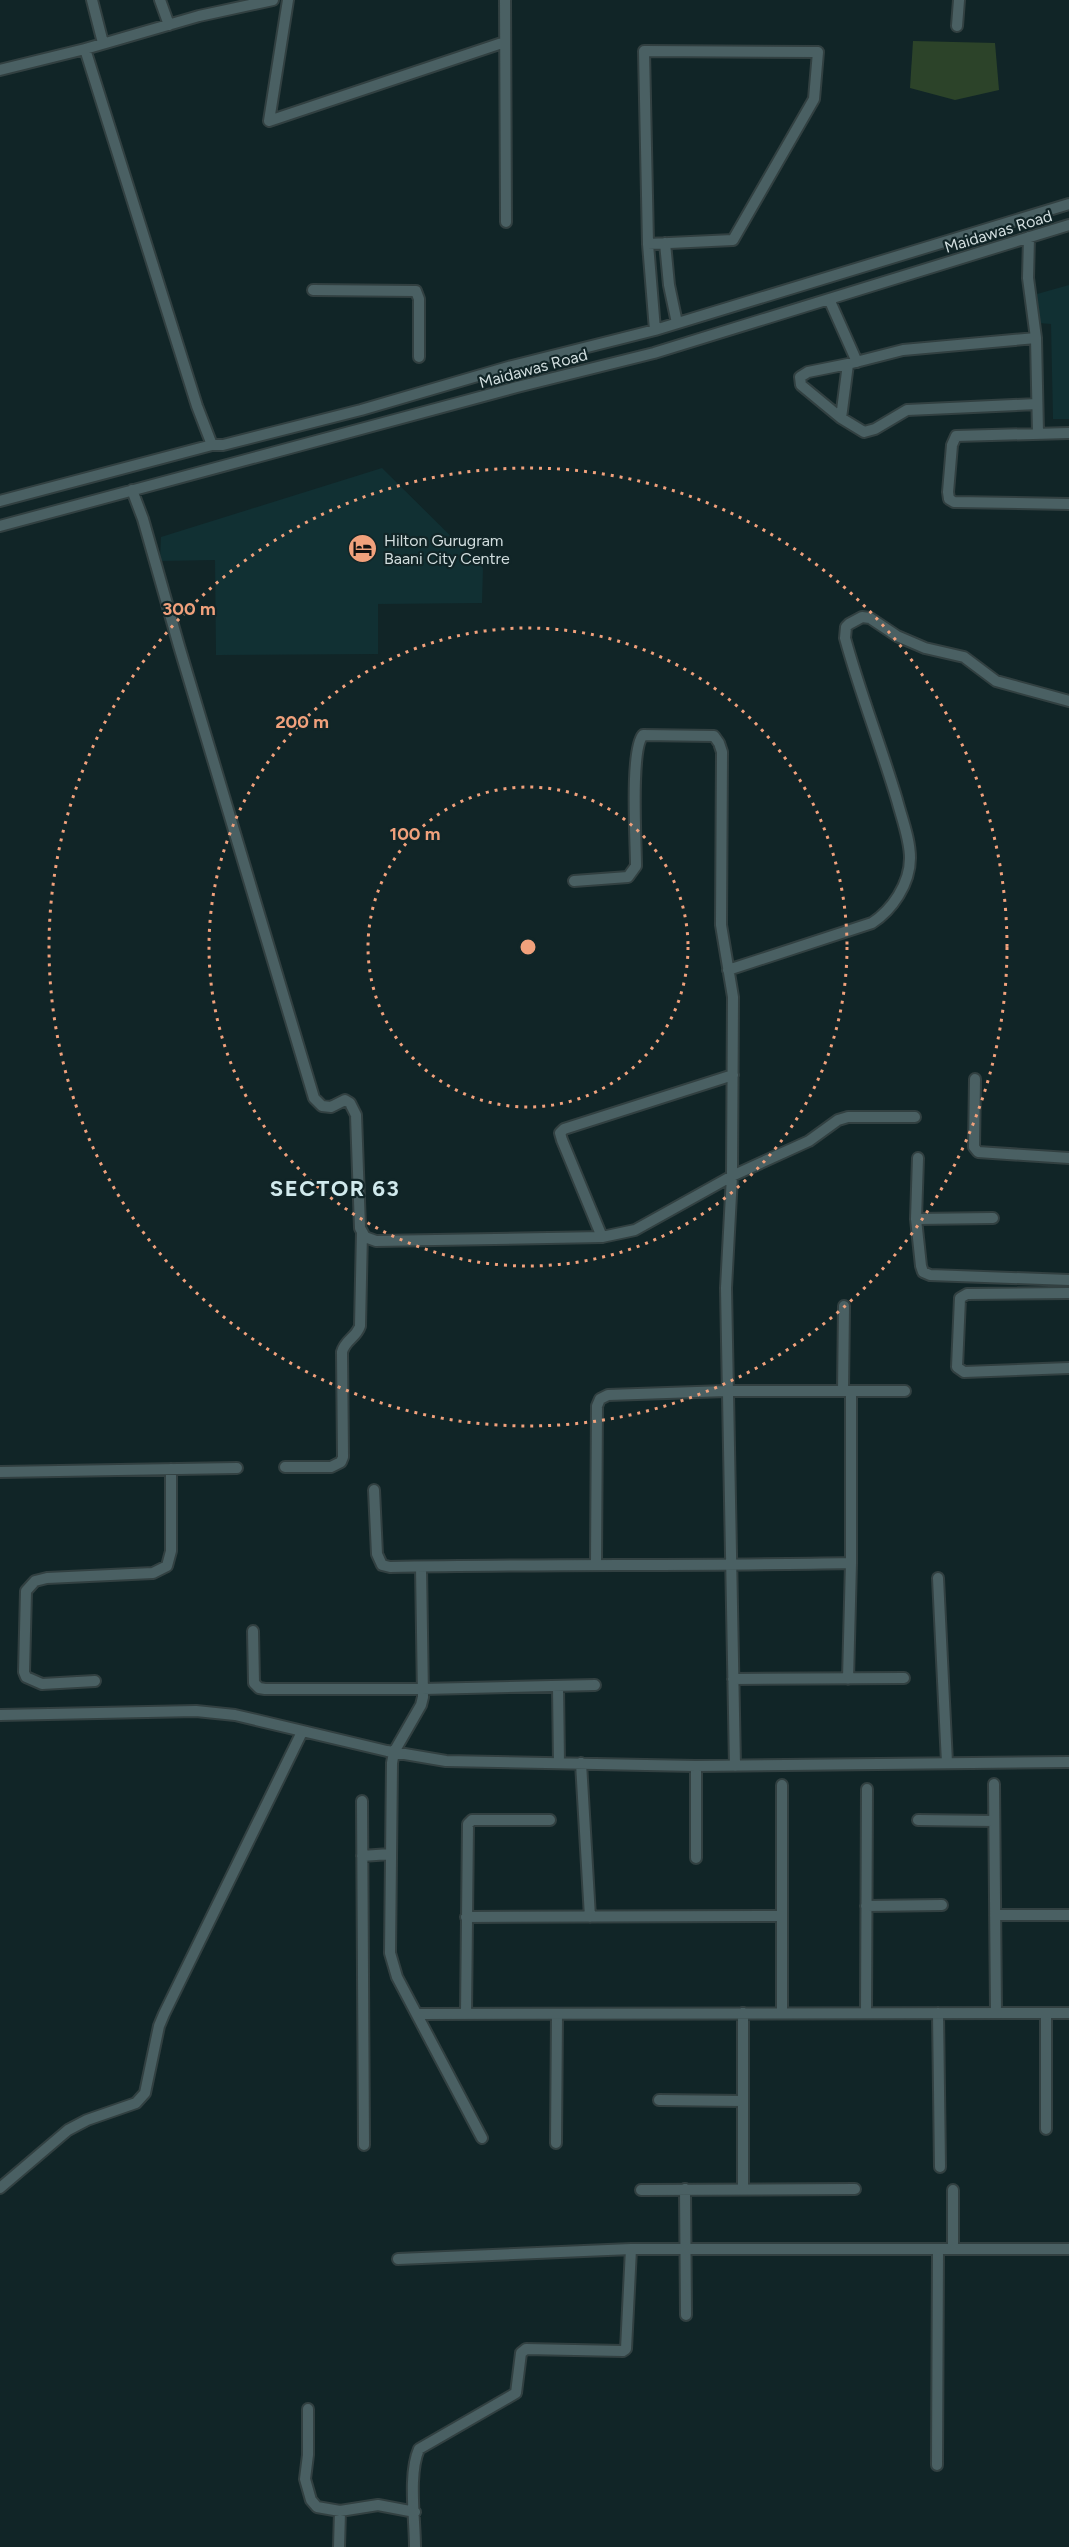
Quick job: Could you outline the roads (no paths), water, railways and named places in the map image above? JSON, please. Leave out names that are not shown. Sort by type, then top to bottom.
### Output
[{"type":"street","points":[[92,0],[104,44]]},
{"type":"street","points":[[160,0],[169,25]]},
{"type":"street","points":[[0,70],[273,0]]},
{"type":"street","points":[[288,0],[269,121],[506,42]]},
{"type":"street","points":[[505,0],[506,222]]},
{"type":"street","points":[[957,26],[959,0]]},
{"type":"street","points":[[85,49],[197,406],[213,445]]},
{"type":"street","points":[[648,244],[733,240],[814,99],[818,51],[644,51],[648,244],[656,330]]},
{"type":"street","name":"Maidawas Road","points":[[0,501],[213,445],[223,445],[361,410],[512,366],[656,330],[1069,204]]},
{"type":"street","name":"Maidawas Road","points":[[0,526],[369,429],[517,387],[654,353],[1069,225]]},
{"type":"street","points":[[1029,237],[1028,278],[1036,338],[1038,433]]},
{"type":"street","points":[[665,243],[669,285],[677,323]]},
{"type":"street","points":[[313,290],[416,291],[419,299],[419,357]]},
{"type":"street","points":[[829,299],[853,363],[841,418]]},
{"type":"street","points":[[1036,338],[903,350],[808,372],[800,377],[801,385],[841,418],[864,432],[875,429],[908,410],[1037,404]]},
{"type":"street","points":[[361,410],[369,429]]},
{"type":"street","points":[[1069,433],[956,436],[952,445],[948,492],[949,499],[964,503],[1069,504]]},
{"type":"street","points":[[132,490],[143,519],[314,1098],[322,1106],[331,1107],[345,1100],[356,1115],[359,1217],[362,1232],[360,1326],[358,1333],[344,1346],[342,1352],[343,1457],[341,1462],[331,1467],[285,1467]]},
{"type":"street","points":[[728,970],[872,923],[891,908],[909,868],[908,840],[883,750],[845,638],[846,627],[849,624],[862,617],[870,618],[897,636],[925,648],[964,657],[996,681],[1069,701]]},
{"type":"street","points":[[574,881],[628,877],[636,866],[635,765],[639,740],[643,735],[714,736],[722,752],[721,925],[732,984],[732,1176],[726,1288],[726,1391],[735,1766]]},
{"type":"street","points":[[602,1237],[560,1133],[564,1129],[733,1075]]},
{"type":"street","points":[[975,1079],[974,1147],[978,1152],[1069,1158]]},
{"type":"street","points":[[362,1232],[369,1240],[376,1241],[602,1237],[635,1230],[732,1176],[808,1141],[838,1120],[848,1117],[915,1117]]},
{"type":"street","points":[[918,1158],[916,1218],[923,1272],[930,1275],[1069,1280]]},
{"type":"street","points":[[916,1218],[993,1218]]},
{"type":"street","points":[[1069,1293],[967,1294],[960,1298],[957,1367],[964,1372],[1069,1368]]},
{"type":"street","points":[[844,1306],[851,1563],[848,1679]]},
{"type":"street","points":[[596,1563],[597,1406],[600,1399],[608,1395],[726,1391],[905,1391]]},
{"type":"street","points":[[0,1472],[237,1468]]},
{"type":"street","points":[[95,1681],[42,1684],[26,1677],[24,1672],[26,1591],[35,1581],[47,1578],[153,1573],[166,1566],[171,1551],[171,1469]]},
{"type":"street","points":[[375,1490],[378,1561],[390,1567],[596,1563],[731,1565],[851,1563]]},
{"type":"street","points":[[421,1567],[423,1689],[421,1705],[394,1752],[389,1933],[392,1966],[482,2138]]},
{"type":"street","points":[[938,1578],[947,1763]]},
{"type":"street","points":[[253,1631],[253,1676],[254,1683],[259,1688],[423,1689],[558,1687],[595,1684]]},
{"type":"street","points":[[733,1679],[904,1678]]},
{"type":"street","points":[[558,1687],[559,1763]]},
{"type":"street","points":[[0,1716],[196,1711],[235,1715],[302,1732],[446,1761],[696,1766],[1069,1762]]},
{"type":"street","points":[[0,2188],[68,2130],[87,2120],[136,2103],[145,2093],[159,2026],[164,2014],[302,1732]]},
{"type":"street","points":[[581,1763],[590,1917]]},
{"type":"street","points":[[696,1766],[696,1858]]},
{"type":"street","points":[[994,1784],[996,2013]]},
{"type":"street","points":[[782,1785],[782,2013]]},
{"type":"street","points":[[866,2012],[867,1789]]},
{"type":"street","points":[[362,1801],[364,2145]]},
{"type":"street","points":[[466,2014],[468,1824],[472,1820],[550,1820]]},
{"type":"street","points":[[918,1820],[994,1821]]},
{"type":"street","points":[[362,1856],[390,1854]]},
{"type":"street","points":[[866,1905],[942,1905]]},
{"type":"street","points":[[995,1916],[1069,1915]]},
{"type":"street","points":[[466,1917],[782,1916]]},
{"type":"street","points":[[743,2013],[743,2188]]},
{"type":"street","points":[[938,2013],[940,2168]]},
{"type":"street","points":[[1046,2013],[1046,2129]]},
{"type":"street","points":[[417,2014],[1069,2013]]},
{"type":"street","points":[[556,2143],[557,2014]]},
{"type":"street","points":[[658,2100],[743,2101]]},
{"type":"street","points":[[685,2189],[686,2315]]},
{"type":"street","points":[[642,2190],[855,2189]]},
{"type":"street","points":[[953,2190],[953,2249]]},
{"type":"street","points":[[415,2547],[414,2475],[415,2458],[419,2449],[516,2393],[521,2352],[526,2349],[625,2350],[631,2249]]},
{"type":"street","points":[[398,2259],[631,2249],[1069,2249]]},
{"type":"street","points":[[937,2465],[938,2250]]},
{"type":"street","points":[[308,2409],[308,2456],[305,2479],[308,2492],[317,2507],[340,2511],[378,2505],[415,2512]]},
{"type":"street","points":[[339,2547],[340,2511]]},
{"type":"place","name":"Hilton Gurugram Baani City Centre","points":[[363,549]]},
{"type":"district","name":"SECTOR 63","points":[[335,1188]]}]
